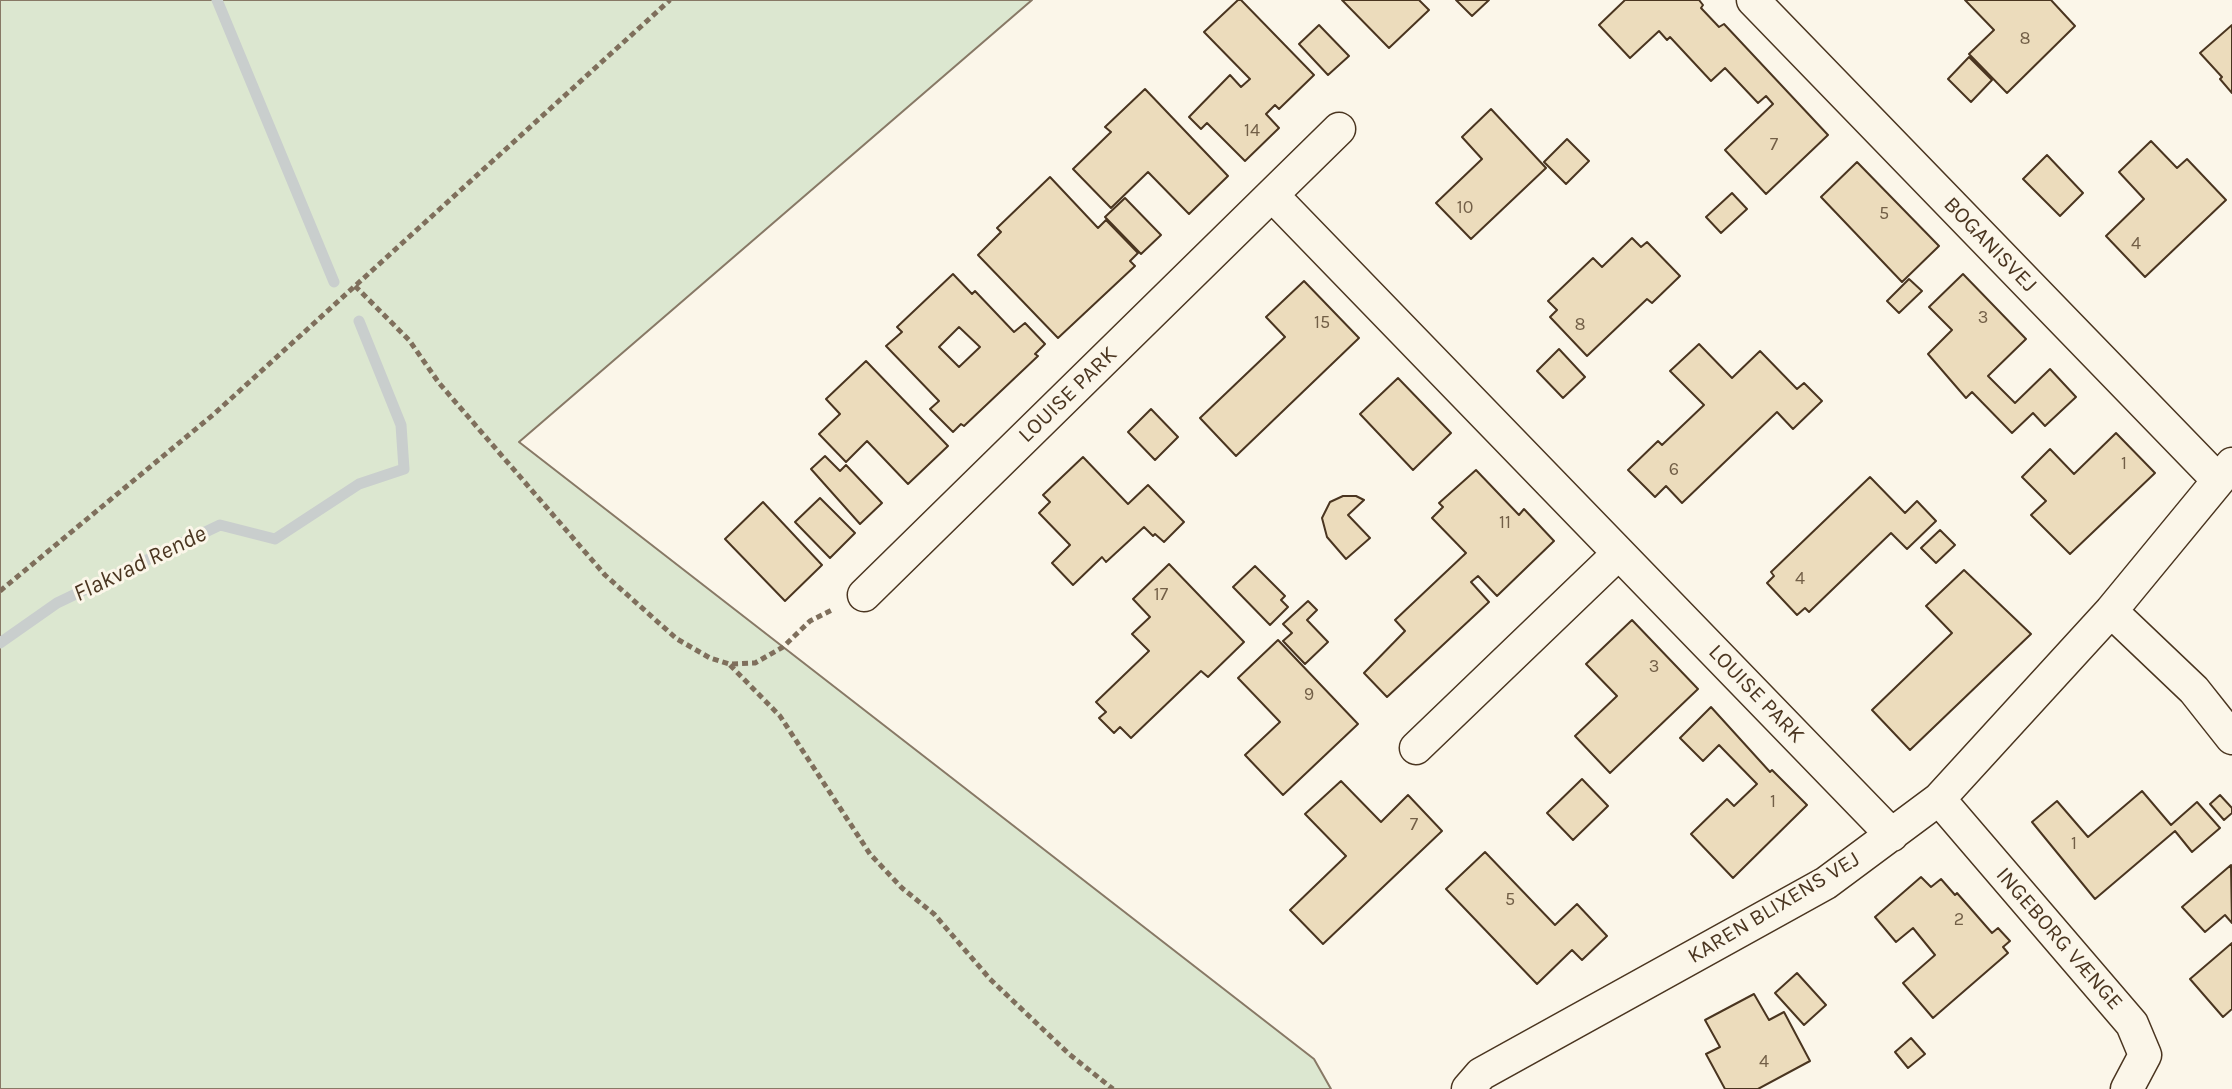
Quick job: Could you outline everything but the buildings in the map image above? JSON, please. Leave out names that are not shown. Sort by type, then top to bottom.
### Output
[{"type":"street","name":"BOGANISVEJ","points":[[1763,3],[2225,472]]},
{"type":"street","name":"LOUISE PARK","points":[[864,595],[1339,129]]},
{"type":"street","name":"LOUISE PARK","points":[[1272,195],[1892,835]]},
{"type":"street","name":"KAREN BLIXENS VEJ","points":[[1468,1089],[1481,1074],[1826,883],[1939,799],[2111,611],[2225,472]]},
{"type":"street","points":[[1416,748],[1619,553]]},
{"type":"street","points":[[2111,611],[2194,690],[2232,738]]},
{"type":"street","name":"INGEBORG VÆNGE","points":[[1939,799],[2132,1024],[2145,1055],[2127,1089]]},
{"type":"path","points":[[0,591],[214,414],[670,0]]},
{"type":"path","points":[[355,286],[409,340],[439,383],[605,575],[677,639],[710,658],[729,664],[755,663],[783,647],[810,621],[864,595]]},
{"type":"path","points":[[729,664],[780,716],[870,854],[902,888],[934,914],[990,979],[1069,1054],[1113,1089]]},
{"type":"green space","points":[[0,0],[1032,0],[519,442],[1314,1059],[1331,1089],[0,1089]]},
{"type":"waterway","name":"Flakvad Rende","points":[[217,0],[334,282]]},
{"type":"waterway","name":"Flakvad Rende","points":[[0,643],[57,603],[220,525],[275,539],[359,484],[404,469],[401,425],[359,321]]}]
